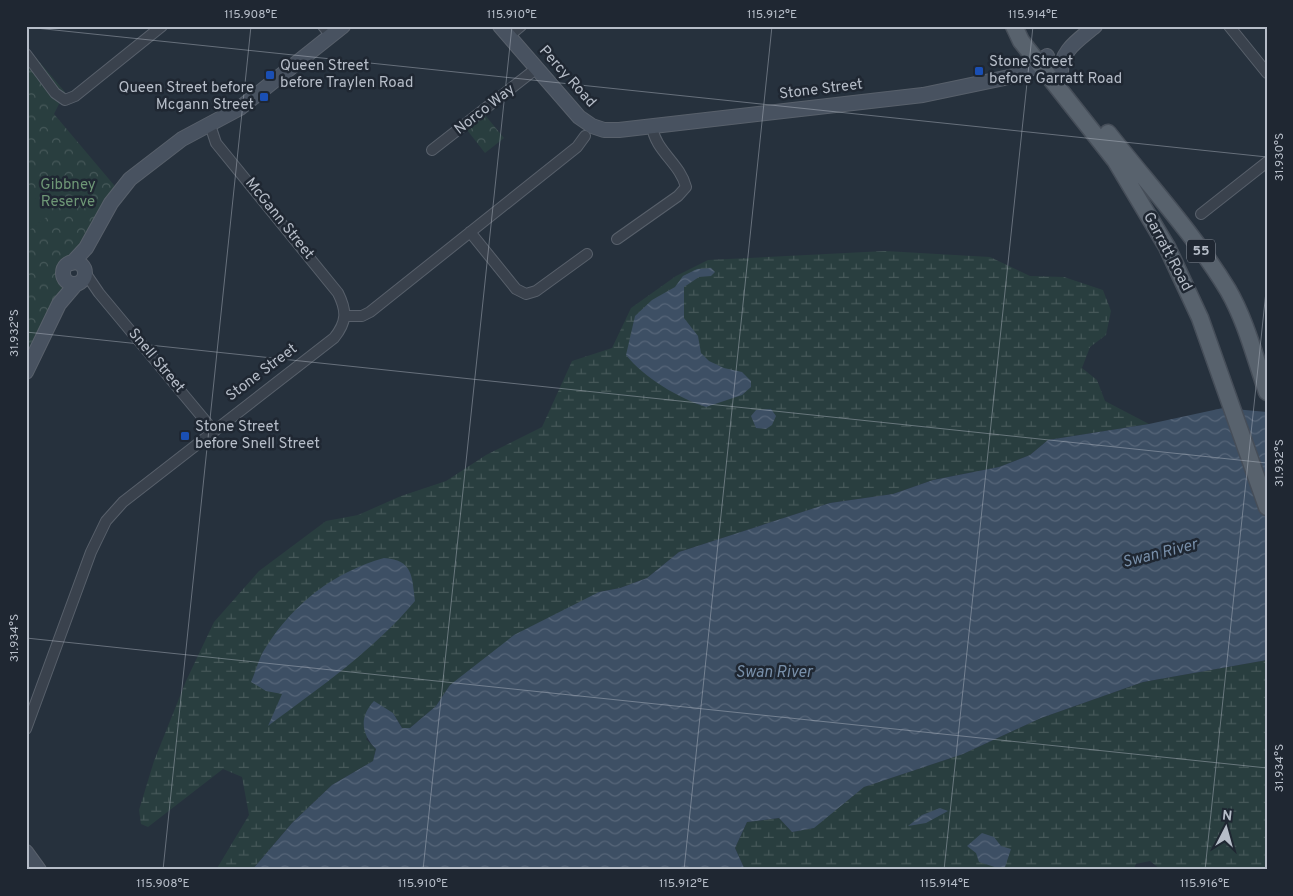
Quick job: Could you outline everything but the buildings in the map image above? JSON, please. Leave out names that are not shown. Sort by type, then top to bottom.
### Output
[{"type":"main road","name":"Garratt Road","points":[[1014,26],[1021,40],[1041,55],[1061,74],[1203,253],[1228,290],[1240,314],[1267,392]]},
{"type":"main road","name":"Garratt Road","points":[[1019,26],[1028,33],[1041,55],[1115,160],[1153,223],[1186,285],[1200,318],[1267,507]]},
{"type":"street","points":[[26,54],[55,92],[65,100],[76,96],[162,26]]},
{"type":"street","points":[[26,372],[77,274],[86,248],[110,203],[130,179],[182,139],[240,108],[327,31],[343,26]]},
{"type":"street","points":[[505,31],[522,26]]},
{"type":"street","points":[[1061,74],[1060,65],[1069,48],[1096,26]]},
{"type":"street","points":[[1229,26],[1267,73]]},
{"type":"street","name":"Percy Road","points":[[505,31],[579,117],[588,131]]},
{"type":"street","points":[[1041,55],[1049,51],[1069,48]]},
{"type":"street","name":"Stone Street","points":[[588,131],[619,130],[923,94],[1014,76],[1024,72],[1041,55]]},
{"type":"street","name":"Norco Way","points":[[432,150],[537,68]]},
{"type":"street","name":"McGann Street","points":[[210,125],[216,143],[338,293],[344,305],[346,316]]},
{"type":"street","points":[[617,239],[678,196],[686,187],[683,176],[656,142],[652,126]]},
{"type":"street","points":[[346,316],[362,316],[370,312],[577,146],[588,131]]},
{"type":"street","points":[[1201,214],[1267,162]]},
{"type":"street","points":[[470,232],[516,290],[526,294],[536,291],[587,254]]},
{"type":"street","name":"Snell Street","points":[[77,274],[99,293],[213,430]]},
{"type":"street","name":"Stone Street","points":[[26,729],[91,552],[106,521],[124,502],[213,430],[334,338],[342,327],[346,316]]},
{"type":"street","points":[[26,852],[39,870]]},
{"type":"green space","name":"Gibbney Reserve","points":[[26,46],[65,92],[54,114],[119,191],[80,264],[61,264],[65,280],[59,304],[26,372]]},
{"type":"green space","points":[[485,115],[504,138],[485,153],[467,130]]},
{"type":"green space","points":[[26,187],[49,215],[26,233]]},
{"type":"green space","points":[[885,251],[990,257],[1030,276],[1064,277],[1103,290],[1111,311],[1106,335],[1090,347],[1082,368],[1097,380],[1105,401],[1149,424],[1048,440],[1030,455],[999,467],[933,480],[893,494],[830,503],[679,552],[647,578],[620,588],[599,592],[450,685],[436,706],[410,728],[402,728],[393,713],[366,739],[376,749],[373,761],[332,785],[292,823],[252,870],[216,870],[249,815],[242,777],[223,769],[148,827],[141,824],[139,810],[154,761],[186,681],[214,622],[259,571],[326,521],[358,515],[401,496],[446,481],[486,455],[542,427],[572,361],[612,348],[631,308],[676,276],[708,260]]},
{"type":"green space","points":[[1267,660],[1267,870],[1161,870],[1150,861],[1136,864],[1133,870],[745,870],[735,848],[747,822],[779,818],[792,832],[813,828],[864,787],[963,754],[1041,718],[1143,682]]},
{"type":"water","points":[[711,268],[715,272],[711,276],[699,277],[684,287],[684,318],[698,336],[701,353],[709,361],[724,368],[742,372],[751,381],[751,387],[742,395],[706,407],[685,399],[652,379],[626,355],[635,316],[652,300],[675,287],[683,276],[697,269]]},
{"type":"water","name":"Swan River","points":[[1223,408],[1267,412],[1267,660],[1143,682],[1041,718],[963,754],[864,787],[814,828],[792,832],[779,818],[747,822],[735,848],[745,870],[252,870],[292,823],[332,785],[373,761],[376,749],[367,737],[364,719],[374,701],[393,713],[402,728],[410,728],[436,706],[450,685],[514,635],[599,592],[620,588],[647,578],[679,552],[830,503],[893,494],[933,480],[999,467],[1030,455],[1048,440],[1149,424]]},
{"type":"water","points":[[771,409],[776,416],[772,425],[766,429],[756,428],[751,416],[756,410]]},
{"type":"water","points":[[384,558],[394,559],[406,566],[412,577],[415,601],[364,652],[268,726],[282,694],[266,691],[251,682],[259,660],[277,631],[302,603],[317,591],[348,572]]},
{"type":"water","points":[[940,808],[948,811],[926,823],[908,826],[922,815]]},
{"type":"water","points":[[982,833],[994,837],[1001,846],[1011,849],[1004,870],[979,862],[976,853],[967,846]]},
{"type":"place","name":"Stone Street before Garratt Road","points":[[979,71]]},
{"type":"place","name":"Queen Street before Traylen Road","points":[[270,75]]},
{"type":"place","name":"Queen Street before Mcgann Street","points":[[264,97]]},
{"type":"place","name":"Stone Street before Snell Street","points":[[185,436]]}]
